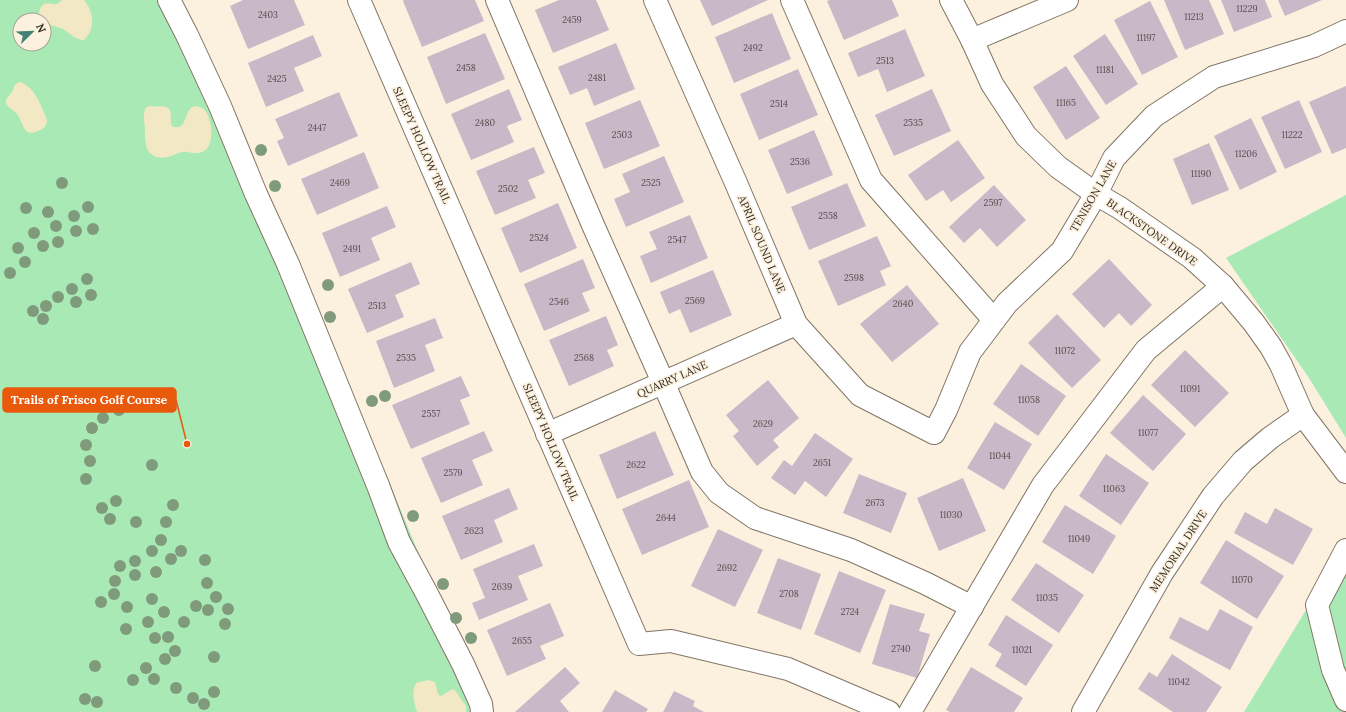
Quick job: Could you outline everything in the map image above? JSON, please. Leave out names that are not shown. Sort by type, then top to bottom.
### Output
[{"type":"street","points":[[169,0],[220,106],[256,194],[288,264],[376,481],[399,542],[464,664],[481,704],[482,712]]},
{"type":"street","name":"SLEEPY HOLLOW TRAIL","points":[[358,0],[638,644],[671,641],[788,669],[889,712]]},
{"type":"street","points":[[496,0],[702,472],[719,493],[755,518],[851,550],[925,583],[972,607]]},
{"type":"street","name":"APRIL SOUND LANE","points":[[655,0],[736,183],[796,324],[860,395],[934,433]]},
{"type":"street","points":[[792,0],[871,180],[994,320]]},
{"type":"street","name":"BLACKSTONE DRIVE","points":[[951,0],[972,40],[992,84],[1026,136],[1058,167],[1192,258],[1223,286],[1254,322],[1271,347],[1304,415],[1346,472]]},
{"type":"street","points":[[972,40],[1067,0]]},
{"type":"street","name":"TENISON LANE","points":[[934,433],[946,410],[970,352],[1007,303],[1062,251],[1096,194],[1114,158],[1154,116],[1214,77],[1314,46],[1346,31]]},
{"type":"street","points":[[910,712],[1043,485],[1146,350],[1223,286]]},
{"type":"street","name":"QUARRY LANE","points":[[547,434],[796,324]]},
{"type":"street","name":"MEMORIAL DRIVE","points":[[1083,712],[1162,572],[1213,496],[1243,461],[1270,438],[1304,415]]},
{"type":"street","points":[[1346,550],[1317,605],[1333,670],[1346,700]]},
{"type":"green space","points":[[0,0],[179,0],[219,77],[426,571],[492,712],[0,712]]},
{"type":"green space","points":[[1346,195],[1346,438],[1309,378],[1226,258]]},
{"type":"green space","points":[[1346,544],[1346,712],[1244,712]]},
{"type":"sand","points":[[62,0],[84,0],[92,15],[92,26],[88,36],[84,40],[78,39],[63,29],[52,25],[52,12],[40,12],[41,7],[47,3],[57,4]]},
{"type":"sand","points":[[20,82],[30,88],[34,93],[47,120],[46,125],[42,129],[30,133],[24,128],[19,116],[6,104],[6,100],[15,85]]},
{"type":"sand","points":[[196,106],[202,108],[207,114],[211,127],[211,140],[208,147],[202,152],[182,152],[162,158],[152,155],[147,147],[144,116],[146,107],[165,107],[169,109],[171,114],[171,124],[174,127],[181,126],[192,107]]},
{"type":"sand","points":[[428,680],[435,682],[438,694],[440,696],[454,689],[466,706],[466,712],[417,712],[414,698],[414,687],[416,683]]},
{"type":"building","points":[[243,0],[294,0],[305,25],[248,49],[230,6]]},
{"type":"building","points":[[475,0],[484,21],[422,47],[403,1]]},
{"type":"building","points":[[559,0],[596,0],[609,30],[553,53],[535,10]]},
{"type":"building","points":[[700,0],[768,0],[712,26]]},
{"type":"building","points":[[892,0],[899,16],[844,40],[827,1]]},
{"type":"building","points":[[1164,0],[1209,0],[1224,34],[1185,50]]},
{"type":"building","points":[[1221,0],[1265,0],[1272,17],[1234,32]]},
{"type":"building","points":[[1278,0],[1322,0],[1285,16]]},
{"type":"building","points":[[1150,1],[1178,57],[1142,75],[1114,20]]},
{"type":"building","points":[[772,13],[791,59],[734,83],[715,37]]},
{"type":"building","points":[[905,29],[925,76],[887,92],[878,69],[858,77],[848,53]]},
{"type":"building","points":[[485,33],[505,79],[446,104],[427,57]]},
{"type":"building","points":[[1105,34],[1138,84],[1106,105],[1073,56]]},
{"type":"building","points":[[313,35],[322,56],[294,68],[304,91],[266,107],[248,63]]},
{"type":"building","points":[[616,43],[635,89],[594,106],[587,88],[570,95],[558,67]]},
{"type":"building","points":[[1066,66],[1100,118],[1066,140],[1033,87]]},
{"type":"building","points":[[798,69],[818,115],[759,140],[740,94]]},
{"type":"building","points":[[1346,86],[1346,148],[1332,154],[1309,102]]},
{"type":"building","points":[[509,89],[522,120],[507,126],[514,142],[471,160],[451,114]]},
{"type":"building","points":[[932,89],[951,131],[894,156],[875,115]]},
{"type":"building","points":[[339,92],[358,136],[288,166],[277,141],[284,138],[275,119]]},
{"type":"building","points":[[640,100],[660,146],[604,169],[585,123]]},
{"type":"building","points":[[1299,100],[1322,152],[1285,169],[1261,117]]},
{"type":"building","points":[[1251,118],[1277,172],[1240,190],[1214,136]]},
{"type":"building","points":[[814,130],[833,175],[787,194],[768,150]]},
{"type":"building","points":[[958,140],[985,178],[951,202],[943,190],[926,201],[908,175]]},
{"type":"building","points":[[1209,143],[1229,190],[1192,205],[1173,159]]},
{"type":"building","points":[[534,147],[545,173],[528,180],[536,198],[495,215],[476,171]]},
{"type":"building","points":[[364,152],[379,188],[317,215],[301,179]]},
{"type":"building","points":[[664,156],[684,202],[626,227],[614,199],[630,192],[622,174]]},
{"type":"building","points":[[847,183],[866,226],[809,250],[791,207]]},
{"type":"building","points":[[994,185],[1026,220],[997,247],[980,228],[964,243],[949,227]]},
{"type":"building","points":[[558,203],[577,248],[520,273],[501,228]]},
{"type":"building","points":[[387,206],[396,227],[371,238],[380,260],[340,277],[322,233]]},
{"type":"building","points":[[690,215],[708,258],[651,283],[640,256],[657,249],[649,232]]},
{"type":"building","points":[[877,236],[891,266],[880,271],[886,285],[838,306],[818,261]]},
{"type":"building","points":[[583,259],[595,288],[582,293],[590,311],[544,331],[524,284]]},
{"type":"building","points":[[1109,259],[1152,305],[1131,326],[1119,313],[1104,328],[1072,294]]},
{"type":"building","points":[[411,262],[420,284],[395,295],[404,317],[367,333],[348,289]]},
{"type":"building","points":[[713,270],[732,315],[690,333],[680,309],[669,314],[660,292]]},
{"type":"building","points":[[907,285],[939,324],[892,362],[860,324]]},
{"type":"building","points":[[1057,314],[1101,360],[1072,388],[1028,343]]},
{"type":"building","points":[[606,316],[618,345],[607,350],[614,366],[569,386],[549,340]]},
{"type":"building","points":[[435,318],[443,338],[425,345],[435,371],[394,388],[376,341]]},
{"type":"building","points":[[1185,350],[1229,393],[1195,427],[1151,385]]},
{"type":"building","points":[[1021,364],[1066,396],[1038,436],[993,404]]},
{"type":"building","points":[[461,376],[470,396],[460,400],[470,424],[411,449],[392,405]]},
{"type":"building","points":[[768,380],[799,418],[773,440],[779,447],[757,466],[733,436],[739,431],[726,415]]},
{"type":"building","points":[[1143,395],[1186,434],[1153,471],[1110,433]]},
{"type":"building","points":[[995,422],[1032,444],[1004,490],[967,468]]},
{"type":"building","points":[[484,431],[493,451],[472,460],[483,485],[441,503],[421,458]]},
{"type":"building","points":[[655,431],[674,475],[617,499],[599,455]]},
{"type":"building","points":[[815,433],[853,459],[826,497],[805,481],[795,495],[771,478],[784,460],[792,466]]},
{"type":"building","points":[[1106,454],[1149,483],[1121,525],[1079,496]]},
{"type":"building","points":[[859,474],[907,493],[891,533],[843,513]]},
{"type":"building","points":[[963,478],[986,531],[939,551],[917,498]]},
{"type":"building","points":[[689,480],[709,527],[642,555],[622,509]]},
{"type":"building","points":[[509,488],[518,509],[494,520],[503,542],[461,560],[442,516]]},
{"type":"building","points":[[1065,505],[1116,536],[1093,574],[1042,542]]},
{"type":"building","points":[[1275,508],[1313,529],[1293,565],[1234,533],[1245,512],[1267,524]]},
{"type":"building","points":[[718,529],[763,550],[735,607],[691,586]]},
{"type":"building","points":[[1226,540],[1284,576],[1257,619],[1200,583]]},
{"type":"building","points":[[534,544],[543,566],[518,576],[528,600],[479,620],[472,603],[485,598],[473,569]]},
{"type":"building","points":[[778,558],[821,574],[801,630],[757,613]]},
{"type":"building","points":[[1036,563],[1084,595],[1059,633],[1011,600]]},
{"type":"building","points":[[839,571],[886,590],[860,653],[814,634]]},
{"type":"building","points":[[550,603],[564,636],[540,646],[546,659],[507,676],[487,630]]},
{"type":"building","points":[[890,604],[925,614],[919,631],[930,634],[917,678],[872,664]]},
{"type":"building","points":[[1220,609],[1253,627],[1230,670],[1169,638],[1180,617],[1208,631]]},
{"type":"building","points":[[1006,615],[1053,645],[1026,686],[995,666],[1002,654],[988,645]]},
{"type":"building","points":[[1172,654],[1222,687],[1206,712],[1173,712],[1138,689],[1149,672],[1157,677]]},
{"type":"building","points":[[565,667],[580,683],[560,701],[569,712],[515,712]]},
{"type":"building","points":[[971,667],[1023,698],[1014,712],[950,712],[946,710]]},
{"type":"building","points":[[615,690],[648,709],[646,712],[602,712]]},
{"type":"building","points":[[674,691],[695,701],[693,706],[704,712],[663,712]]},
{"type":"place","name":"Trails of Frisco Golf Course","points":[[187,444]]}]
